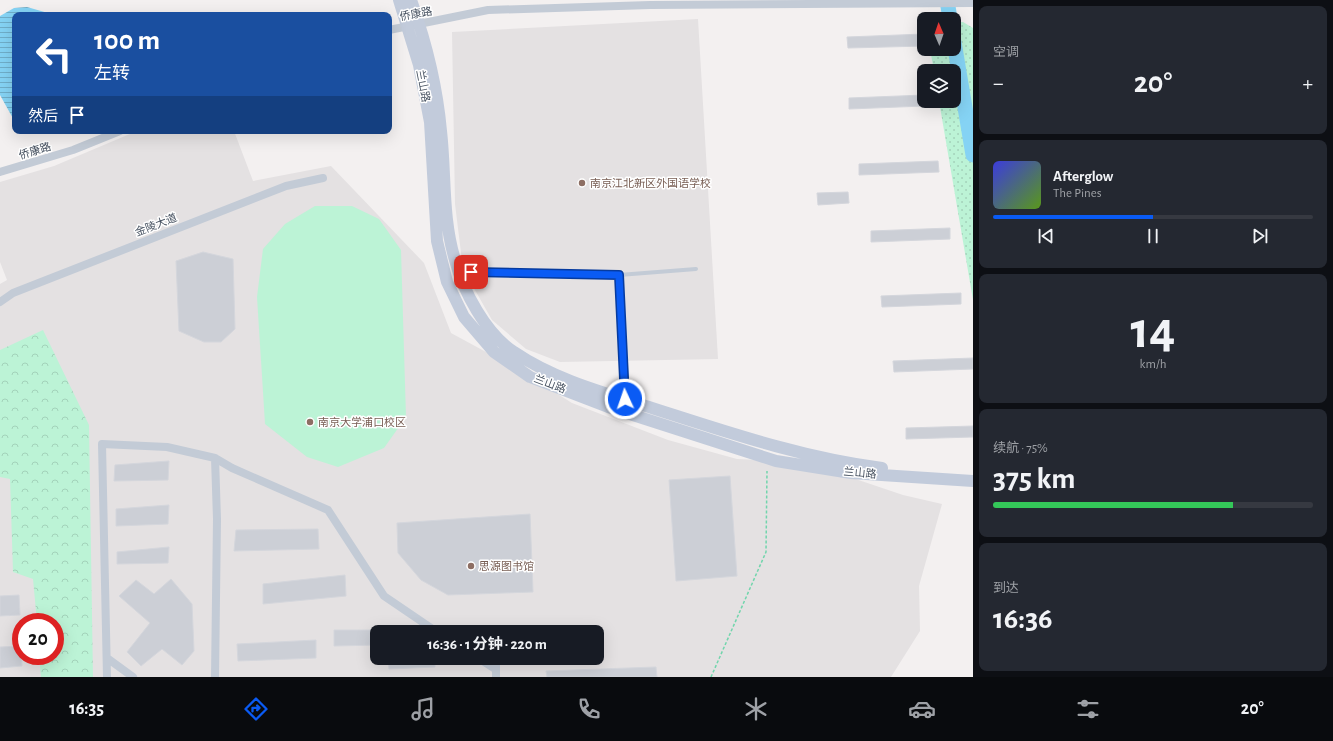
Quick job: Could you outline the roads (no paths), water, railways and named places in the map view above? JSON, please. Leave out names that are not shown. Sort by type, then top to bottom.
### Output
[{"type":"street","name":"兰山路","points":[[399,0],[419,65],[430,122],[437,241],[447,282],[464,317],[494,352],[530,377],[608,407],[776,461],[851,473],[973,481]]},
{"type":"street","name":"兰山路","points":[[411,0],[420,25],[435,87],[441,132],[447,231],[455,262],[469,297],[488,327],[512,352],[559,378],[734,434],[849,464],[901,470],[973,474]]},
{"type":"street","name":"侨康路","points":[[392,30],[488,10],[593,3],[973,3]]},
{"type":"street","name":"侨康路","points":[[0,172],[73,150],[113,134]]},
{"type":"street","name":"金陵大道","points":[[0,302],[13,293],[286,186],[323,178]]},
{"type":"street","points":[[107,677],[102,444],[167,447],[215,458],[232,468],[328,510],[384,596],[426,625]]},
{"type":"street","points":[[215,458],[217,519],[215,677]]},
{"type":"street","points":[[107,658],[133,677]]},
{"type":"street","points":[[486,665],[496,673]]},
{"type":"lane","points":[[471,272],[619,275],[696,269]]},
{"type":"lane","points":[[619,275],[625,399]]},
{"type":"water","points":[[27,7],[44,12],[12,12],[12,117],[0,95],[0,16],[14,8]]},
{"type":"waterway","points":[[947,0],[949,12]]},
{"type":"waterway","points":[[956,56],[973,155]]},
{"type":"place","name":"南京江北新区外国语学校","points":[[582,183]]},
{"type":"place","name":"南京大学浦口校区","points":[[310,422]]},
{"type":"place","name":"思源图书馆","points":[[471,566]]}]
